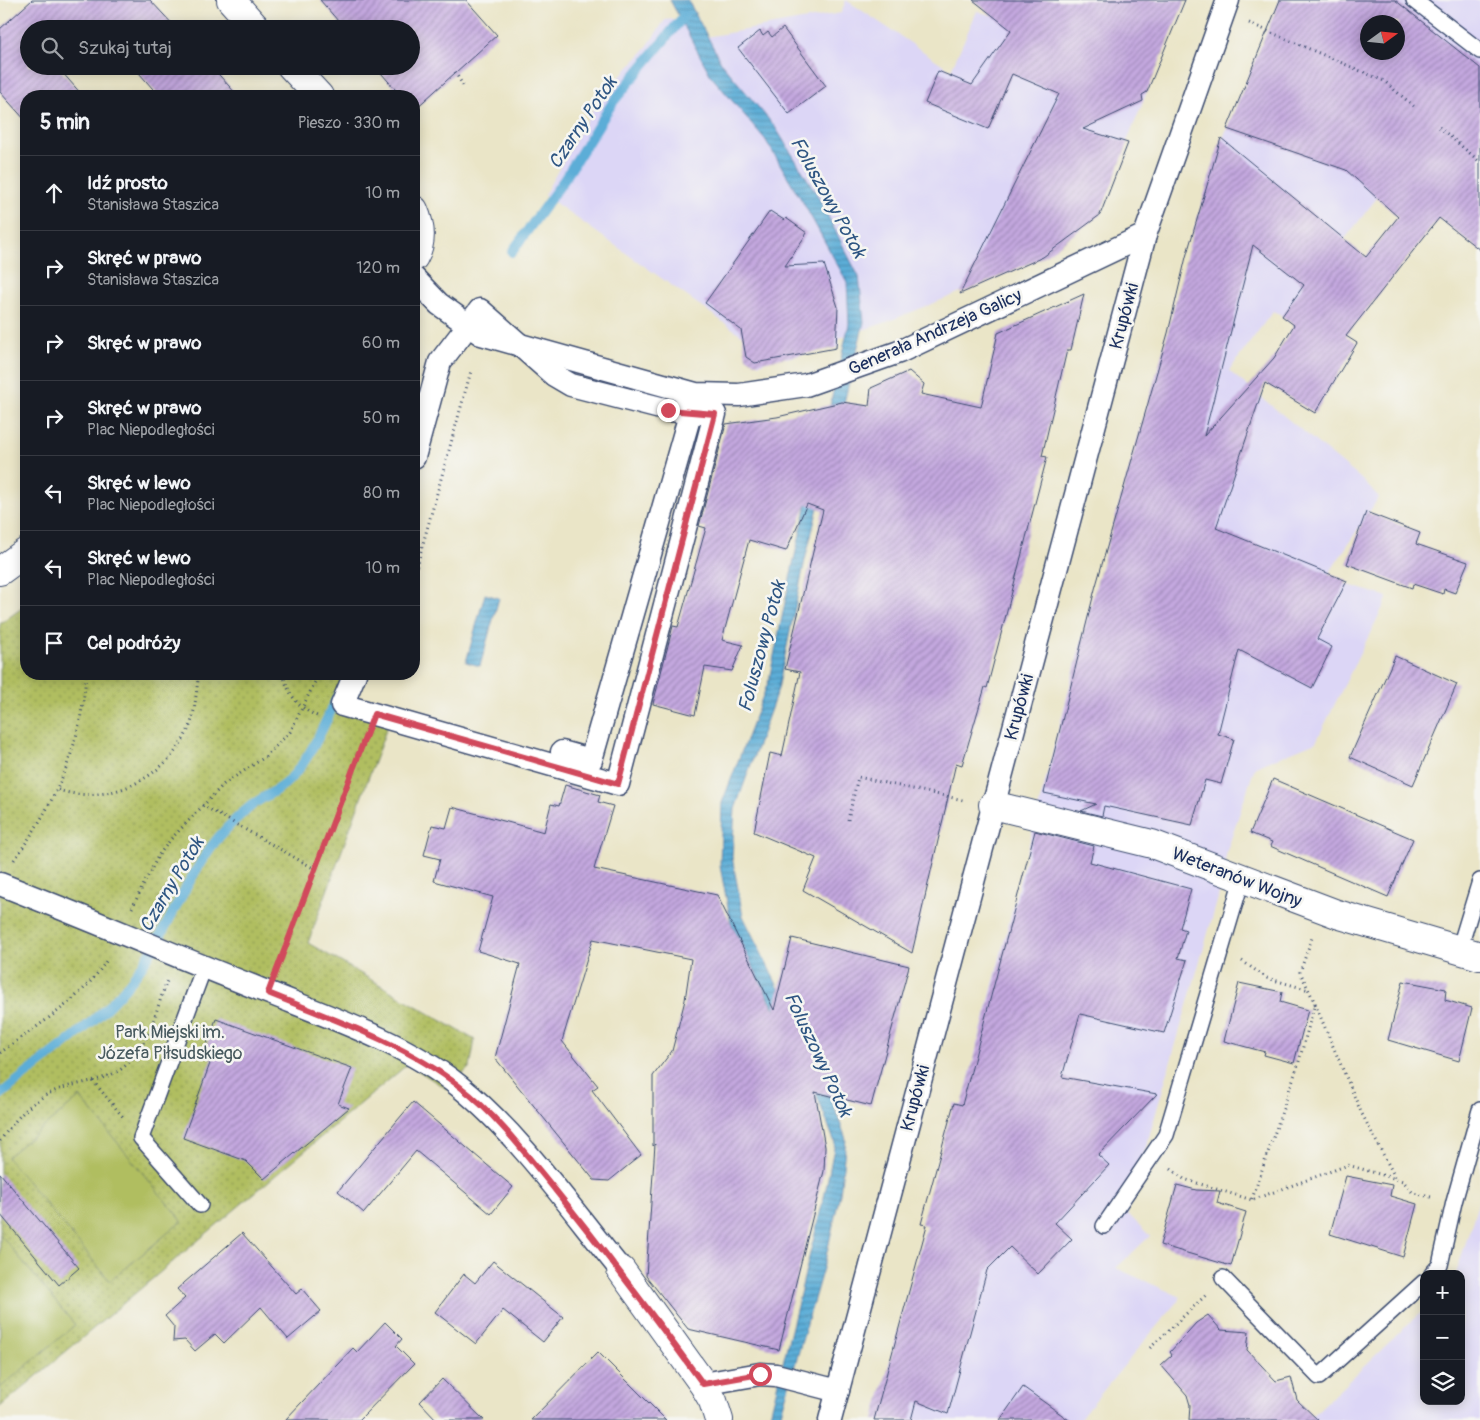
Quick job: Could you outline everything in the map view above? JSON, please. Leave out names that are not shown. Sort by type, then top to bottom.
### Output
[{"type":"street","points":[[231,0],[249,20]]},
{"type":"street","name":"Krupówki","points":[[830,1420],[1145,234],[1228,0]]},
{"type":"street","points":[[299,75],[313,90]]},
{"type":"street","name":"Generała Andrzeja Galicy","points":[[420,284],[440,304],[475,330],[693,403],[769,392],[830,377],[866,365],[926,340],[1145,234]]},
{"type":"street","points":[[420,434],[440,362],[475,330]]},
{"type":"street","points":[[352,680],[342,705],[376,708],[591,760],[693,403],[715,414],[714,424],[618,784],[376,708]]},
{"type":"street","points":[[0,571],[20,556]]},
{"type":"street","name":"Weteranów Wojny","points":[[993,806],[1152,844],[1323,909],[1470,953]]},
{"type":"street","points":[[0,884],[121,931],[392,1046],[429,1066],[458,1085],[510,1135],[620,1270],[703,1384],[713,1401],[720,1420]]},
{"type":"street","points":[[703,1384],[760,1374],[776,1375],[838,1391]]},
{"type":"lane","points":[[1414,0],[1480,51]]},
{"type":"lane","points":[[1104,1226],[1166,1135],[1242,879]]},
{"type":"lane","points":[[1470,953],[1480,881]]},
{"type":"lane","points":[[200,1205],[141,1138],[204,967]]},
{"type":"lane","points":[[1436,1270],[1440,1265],[1454,1202],[1480,1110]]},
{"type":"lane","points":[[1223,1278],[1320,1377],[1420,1286]]},
{"type":"path","points":[[1267,30],[1384,82],[1416,108]]},
{"type":"path","points":[[455,72],[465,89]]},
{"type":"path","points":[[1439,127],[1480,162]]},
{"type":"path","points":[[420,552],[475,330]]},
{"type":"path","points":[[11,864],[41,822],[58,790],[80,723],[85,680]]},
{"type":"path","points":[[58,790],[81,795],[112,792],[140,781],[153,773],[166,761],[184,737],[195,706],[198,680]]},
{"type":"path","points":[[286,680],[292,695],[303,710],[313,714]]},
{"type":"path","points":[[0,1052],[85,988],[99,973],[158,856],[202,805],[224,784],[265,757],[278,746],[290,732],[303,710],[316,680]]},
{"type":"path","points":[[268,993],[376,708]]},
{"type":"path","points":[[848,820],[858,777],[993,806]]},
{"type":"path","points":[[202,805],[315,869]]},
{"type":"path","points":[[1323,909],[1300,972],[1361,1112],[1396,1179]]},
{"type":"path","points":[[1223,945],[1267,978],[1309,990]]},
{"type":"path","points":[[0,1141],[23,1110],[36,1100],[50,1092],[108,1076],[124,1066],[137,1052],[148,1033],[172,953]]},
{"type":"path","points":[[1252,1200],[1298,1065],[1315,1003]]},
{"type":"path","points":[[93,1081],[141,1138]]},
{"type":"path","points":[[1153,1154],[1184,1179],[1252,1200],[1348,1165],[1403,1181],[1413,1193],[1454,1202]]},
{"type":"path","points":[[1150,1348],[1223,1278]]},
{"type":"shaded area","points":[[846,0],[951,70],[977,11],[1007,20],[1184,0],[1126,144],[1051,251],[949,297],[884,323],[839,338],[839,347],[786,358],[777,352],[772,359],[759,364],[750,358],[750,341],[544,195],[599,99],[644,51],[665,20],[693,17],[706,37],[841,13]]},
{"type":"shaded area","points":[[1280,0],[1480,0],[1480,250],[1391,180],[1308,286],[1282,316],[1273,311],[1229,371],[1360,478],[1379,497],[1328,575],[1345,584],[1388,597],[1316,742],[1255,767],[1227,851],[1218,898],[1127,1213],[1150,1236],[1116,1268],[1181,1297],[1079,1420],[874,1420],[926,1225],[921,1224],[954,1103],[962,1105],[1091,603],[1166,340],[1186,257],[1216,155]]},
{"type":"shaded area","points":[[1480,1197],[1480,1420],[1308,1420],[1420,1313],[1420,1405],[1465,1405],[1465,1270],[1457,1270]]},
{"type":"green space","name":"Park Miejski im. Józefa Piłsudskiego","points":[[20,609],[20,680],[353,680],[343,705],[390,719],[308,943],[475,1040],[470,1067],[447,1089],[408,1064],[0,1407],[0,624]]},
{"type":"green space","points":[[80,1097],[182,1221],[110,1281],[7,1157]]},
{"type":"green space","points":[[0,1234],[75,1325],[0,1388]]},
{"type":"water","points":[[670,0],[688,0],[722,64],[775,127],[816,193],[859,277],[864,322],[805,560],[778,689],[735,809],[732,857],[743,916],[825,1082],[846,1139],[840,1194],[825,1261],[779,1420],[765,1420],[770,1415],[825,1193],[835,1143],[814,1088],[731,923],[720,866],[722,803],[769,680],[793,564],[849,324],[847,282],[765,139],[711,76]]},
{"type":"water","points":[[485,594],[499,598],[480,666],[466,662]]},
{"type":"building","points":[[32,0],[150,0],[169,20],[20,20],[20,75],[65,75],[78,90],[20,90],[20,114],[0,92],[0,29]]},
{"type":"building","points":[[320,0],[466,0],[497,35],[420,105],[420,90],[396,90],[383,75],[420,75],[420,20],[337,20]]},
{"type":"building","points":[[973,0],[1185,0],[1147,92],[1142,95],[1143,101],[1083,129],[1128,143],[1100,215],[1043,257],[960,294],[1059,94],[1012,74],[988,129],[925,103],[938,71],[972,85],[1011,30]]},
{"type":"building","points":[[1280,0],[1395,0],[1480,68],[1480,250],[1439,218],[1346,336],[1357,343],[1315,413],[1265,383],[1216,528],[1347,581],[1317,639],[1332,647],[1312,688],[1239,650],[1218,734],[1234,739],[1221,784],[1205,780],[1192,825],[1104,806],[1102,816],[1081,811],[1096,804],[1044,793],[1095,589],[1168,333],[1186,257],[1221,138],[1366,257],[1398,217],[1346,170],[1227,129]],"holes":[[[1253,245],[1304,285],[1282,316],[1294,325],[1274,358],[1204,436]]]},
{"type":"building","points":[[783,28],[826,86],[789,114],[738,48],[760,31],[763,36],[768,32],[772,37]]},
{"type":"building","points":[[141,75],[219,75],[233,90],[154,90]]},
{"type":"building","points":[[770,211],[784,220],[786,218],[807,233],[785,266],[824,264],[838,307],[836,348],[755,363],[746,357],[741,330],[705,303]]},
{"type":"building","points":[[1084,294],[1071,350],[1067,350],[1042,456],[1047,457],[987,688],[985,687],[962,765],[956,763],[912,953],[803,890],[816,858],[754,832],[770,753],[782,756],[800,672],[785,669],[823,510],[807,504],[786,551],[749,540],[722,640],[743,645],[732,671],[705,667],[695,715],[653,704],[673,626],[678,627],[706,528],[699,526],[726,424],[777,417],[842,402],[869,406],[871,388],[909,371],[924,384],[921,394],[981,407],[998,333]]},
{"type":"building","points":[[1366,512],[1420,533],[1416,544],[1468,562],[1455,593],[1444,589],[1443,594],[1413,584],[1412,588],[1347,564]]},
{"type":"building","points":[[1395,656],[1457,684],[1413,785],[1350,757]]},
{"type":"building","points":[[1273,779],[1413,839],[1388,897],[1270,846],[1272,842],[1250,833]]},
{"type":"building","points":[[565,785],[600,795],[598,802],[613,806],[594,869],[717,895],[774,1010],[792,938],[909,966],[871,1106],[815,1092],[825,1147],[824,1171],[779,1350],[688,1329],[646,1276],[655,1144],[653,1146],[653,1076],[672,1051],[685,1000],[691,959],[593,939],[562,1041],[598,1086],[592,1090],[641,1155],[609,1181],[594,1180],[495,1058],[520,964],[478,951],[493,897],[434,881],[440,859],[424,855],[432,825],[446,828],[452,807],[544,832],[551,804],[559,806]]},
{"type":"building","points":[[1035,831],[1094,846],[1090,862],[1191,889],[1180,928],[1186,930],[1178,958],[1187,960],[1164,1033],[1080,1014],[1062,1077],[1157,1094],[1098,1155],[1109,1165],[1055,1223],[1072,1239],[1038,1274],[1010,1247],[987,1270],[948,1414],[916,1401],[911,1420],[874,1420],[927,1225],[921,1224],[954,1103],[962,1105]]},
{"type":"building","points":[[1403,981],[1446,989],[1445,1000],[1472,1008],[1459,1061],[1388,1040]]},
{"type":"building","points":[[1239,983],[1282,992],[1280,1002],[1308,1010],[1294,1063],[1264,1055],[1265,1052],[1224,1041]]},
{"type":"building","points":[[216,1019],[352,1068],[338,1104],[349,1108],[264,1179],[246,1161],[183,1138],[212,1058],[203,1055]]},
{"type":"building","points":[[413,1102],[513,1187],[491,1214],[416,1151],[364,1213],[338,1191]]},
{"type":"building","points":[[0,1173],[79,1268],[59,1285],[0,1214]]},
{"type":"building","points":[[1346,1176],[1392,1185],[1390,1196],[1417,1204],[1403,1257],[1330,1234]]},
{"type":"building","points":[[1177,1185],[1196,1190],[1220,1191],[1217,1203],[1246,1212],[1231,1266],[1160,1245]]},
{"type":"building","points":[[242,1233],[296,1294],[302,1289],[321,1311],[288,1339],[261,1307],[224,1343],[215,1334],[195,1351],[185,1340],[173,1341],[174,1327],[165,1316],[185,1298],[177,1289]]},
{"type":"building","points":[[493,1261],[563,1317],[543,1342],[503,1310],[476,1344],[435,1312],[464,1274],[475,1283]]},
{"type":"building","points":[[1208,1315],[1221,1330],[1249,1332],[1247,1350],[1276,1381],[1291,1377],[1297,1400],[1318,1420],[1189,1420],[1190,1405],[1187,1395],[1161,1365],[1172,1355],[1170,1352],[1196,1323]]},
{"type":"building","points":[[385,1322],[402,1339],[396,1346],[414,1364],[359,1420],[285,1420],[353,1348],[357,1352]]},
{"type":"building","points":[[598,1352],[666,1420],[531,1420]]},
{"type":"building","points":[[442,1379],[484,1420],[437,1420],[420,1402]]},
{"type":"building","points":[[1023,1387],[1069,1420],[1000,1420]]},
{"type":"waterway","name":"Czarny Potok","points":[[512,252],[564,180],[613,102],[684,16]]},
{"type":"waterway","name":"Czarny Potok","points":[[0,1095],[68,1042],[100,1014],[129,983],[152,950],[211,847],[240,815],[284,785],[296,772],[316,741],[338,696]]},
{"type":"route","points":[[668,410],[715,414],[714,424],[618,784],[374,714],[268,993],[392,1046],[429,1066],[458,1085],[485,1108],[510,1135],[620,1270],[703,1384],[744,1375],[760,1374]]},
{"type":"water label","name":"Foluszowy Potok","points":[[829,197]]},
{"type":"water label","name":"Foluszowy Potok","points":[[761,646]]},
{"type":"water label","name":"Foluszowy Potok","points":[[819,1054]]}]
